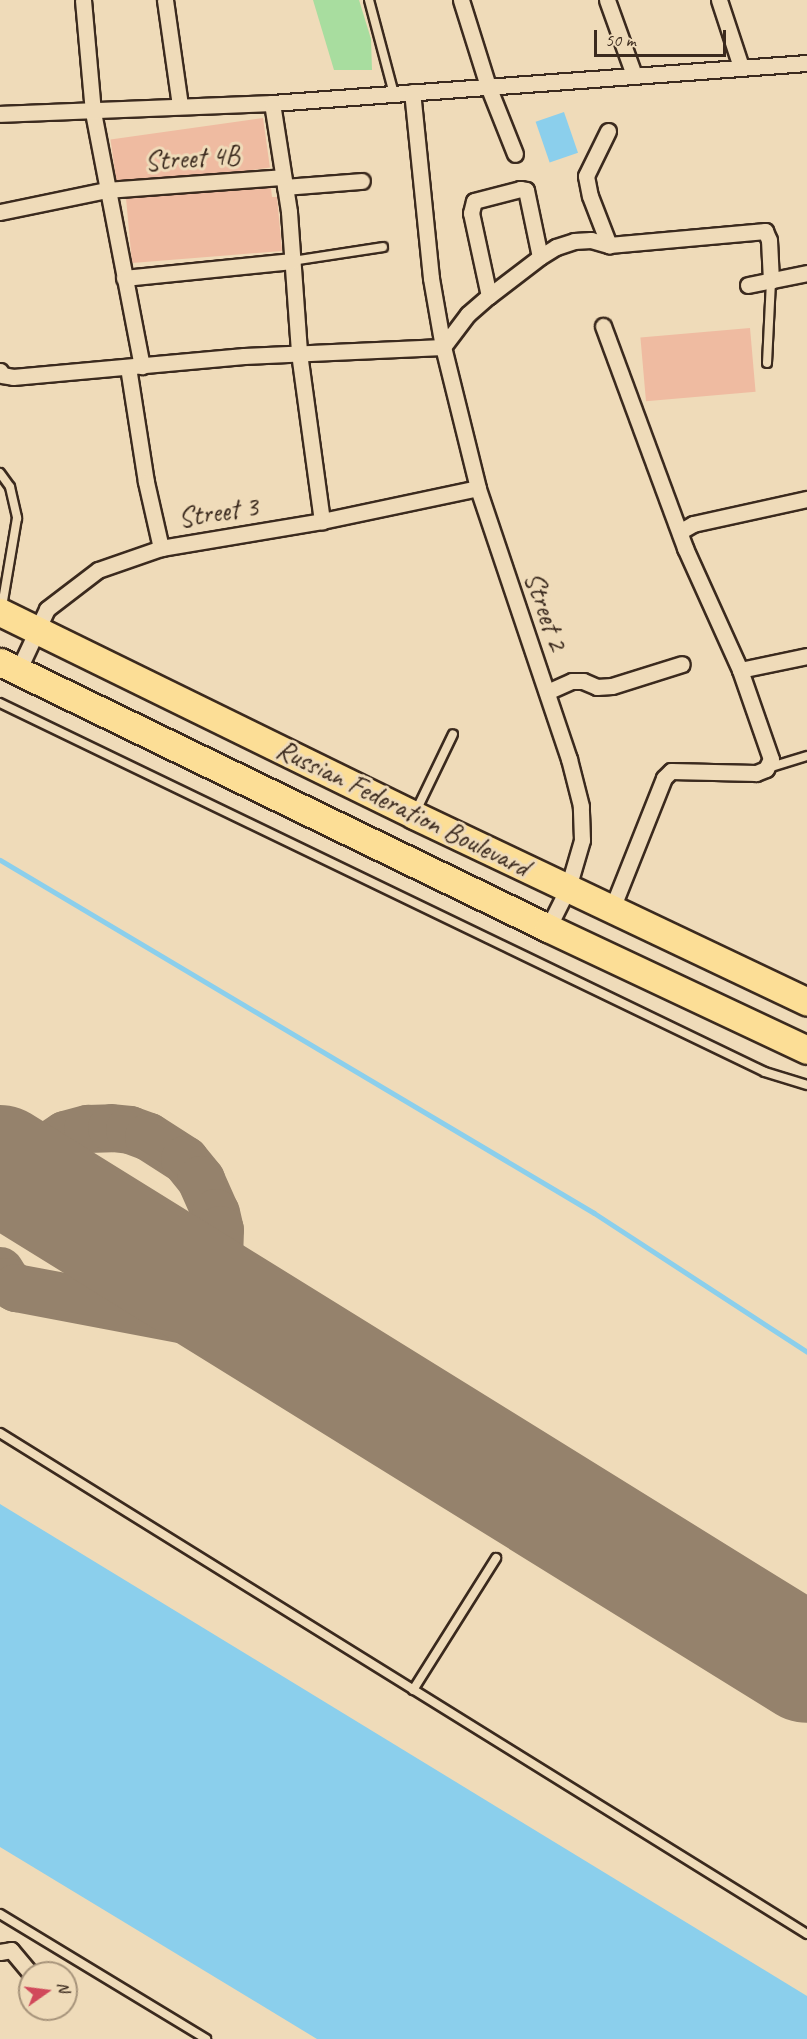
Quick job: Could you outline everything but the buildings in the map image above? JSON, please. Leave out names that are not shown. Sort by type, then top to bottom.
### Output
[{"type":"highway","name":"Russian Federation Boulevard","points":[[1,612],[414,815],[807,1002]]},
{"type":"highway","name":"Russian Federation Boulevard","points":[[9,667],[548,928],[807,1050]]},
{"type":"street","points":[[83,0],[93,112],[124,278],[146,482],[161,548]]},
{"type":"street","points":[[165,0],[180,106]]},
{"type":"street","points":[[461,0],[488,86],[515,154]]},
{"type":"street","points":[[607,0],[634,75]]},
{"type":"street","points":[[719,0],[741,67]]},
{"type":"street","points":[[0,114],[272,103],[807,63]]},
{"type":"street","name":"Street 2","points":[[412,92],[430,278],[443,347],[478,488],[547,692],[581,806],[582,840],[568,888],[548,928]]},
{"type":"street","points":[[272,103],[292,261],[299,353],[322,521]]},
{"type":"street","points":[[608,131],[586,176],[590,196],[609,245]]},
{"type":"street","name":"Street 4B","points":[[0,212],[106,190],[362,180]]},
{"type":"street","points":[[489,296],[471,213],[471,205],[474,201],[520,189],[526,190],[540,257]]},
{"type":"street","points":[[0,371],[2,375],[13,377],[299,353],[443,347],[468,314],[489,296],[540,257],[556,247],[574,241],[591,240],[609,245],[765,231],[770,240],[771,281]]},
{"type":"street","points":[[124,278],[292,261]]},
{"type":"street","points":[[748,285],[807,273]]},
{"type":"street","points":[[603,326],[681,531],[685,548],[740,670],[771,759],[766,769],[756,773],[671,771],[664,778],[612,909]]},
{"type":"street","name":"Street 3","points":[[9,667],[37,629],[47,609],[98,570],[161,548],[322,521],[478,488]]},
{"type":"street","points":[[681,531],[693,524],[807,499]]},
{"type":"street","points":[[740,670],[807,656]]},
{"type":"street","points":[[547,692],[572,681],[583,681],[597,687],[612,686],[682,664]]},
{"type":"street","points":[[0,1952],[11,1950],[20,1961]]},
{"type":"lane","points":[[369,0],[394,94]]},
{"type":"lane","points":[[292,261],[383,247]]},
{"type":"lane","points":[[767,363],[771,281]]},
{"type":"lane","points":[[0,473],[10,487],[17,518],[1,612]]},
{"type":"lane","points":[[0,703],[765,1072],[807,1085]]},
{"type":"lane","points":[[414,815],[453,734]]},
{"type":"lane","points":[[766,769],[807,756]]},
{"type":"lane","points":[[0,1433],[807,1934]]},
{"type":"lane","points":[[413,1690],[496,1558]]},
{"type":"lane","points":[[0,1914],[206,2039]]},
{"type":"green space","points":[[313,0],[359,0],[371,39],[372,70],[334,70]]},
{"type":"water","points":[[564,112],[578,153],[550,162],[536,122]]},
{"type":"water","points":[[0,1504],[807,1996],[807,2039],[317,2039],[0,1847]]},
{"type":"waterway","points":[[0,860],[594,1213],[807,1352]]},
{"type":"taxiway","points":[[0,1208],[16,1174],[26,1161],[65,1135],[88,1129],[112,1128],[130,1130],[149,1137],[185,1160],[201,1180],[216,1213],[220,1230],[219,1258],[225,1275],[272,1332]]},
{"type":"taxiway","points":[[0,1271],[7,1282],[16,1288],[206,1324],[288,1343]]},
{"type":"runway","points":[[0,1164],[807,1664]]}]
